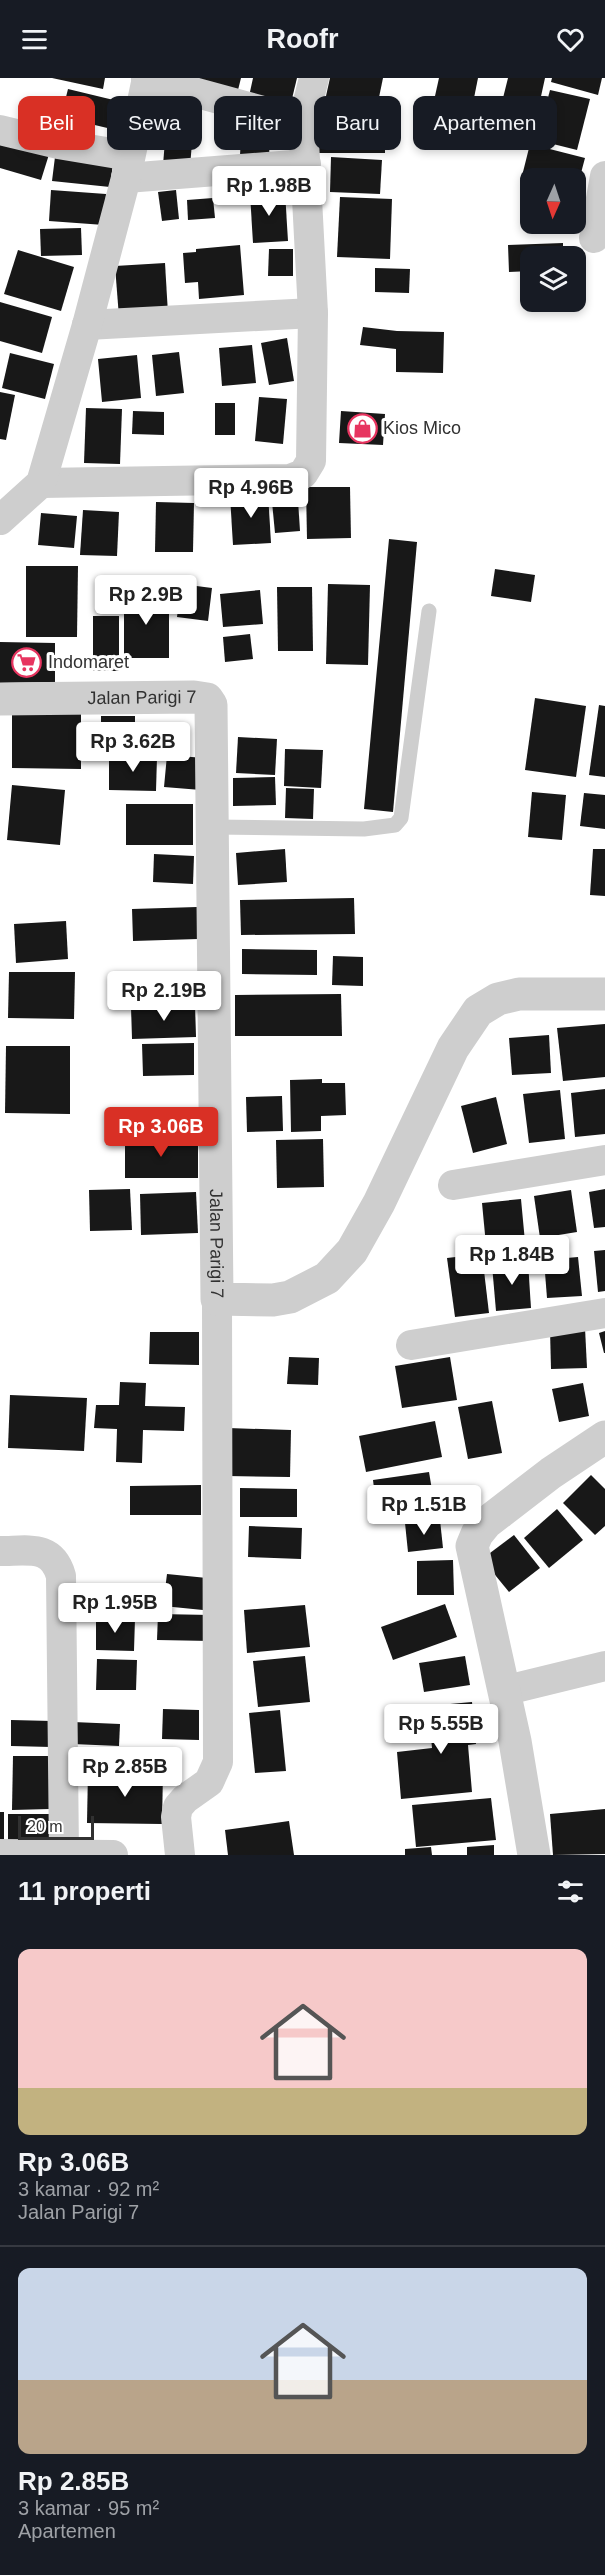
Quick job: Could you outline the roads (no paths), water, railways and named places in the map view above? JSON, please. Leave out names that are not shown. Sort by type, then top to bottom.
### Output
[{"type":"street","points":[[41,483],[290,478],[303,474],[311,461],[314,313],[303,122],[314,78]]},
{"type":"street","points":[[0,520],[41,483],[87,325],[128,167],[147,79],[303,122]]},
{"type":"street","points":[[0,130],[58,144],[128,167],[306,164]]},
{"type":"street","points":[[594,238],[605,177]]},
{"type":"street","points":[[87,325],[314,313]]},
{"type":"street","name":"Jalan Parigi 7","points":[[0,699],[194,697],[207,699],[211,705],[213,717],[217,1299],[273,1300],[290,1297],[327,1278],[352,1251],[380,1203],[453,1048],[477,1011],[498,999],[519,994],[605,994]]},
{"type":"street","points":[[453,1185],[605,1160]]},
{"type":"street","points":[[180,1855],[176,1817],[178,1807],[185,1799],[209,1782],[218,1762],[217,1299]]},
{"type":"street","points":[[411,1345],[605,1313]]},
{"type":"street","points":[[534,1855],[515,1741],[472,1553],[474,1541],[486,1523],[551,1473],[605,1437]]},
{"type":"street","points":[[0,1551],[37,1551],[51,1556],[61,1576],[64,1854]]},
{"type":"street","points":[[503,1691],[605,1666]]},
{"type":"street","points":[[0,1854],[113,1855]]},
{"type":"lane","points":[[214,827],[364,829],[395,825],[401,818],[429,611]]},
{"type":"place","name":"Kios Mico","points":[[362,428]]},
{"type":"place","name":"Indomaret","points":[[27,662]]}]
